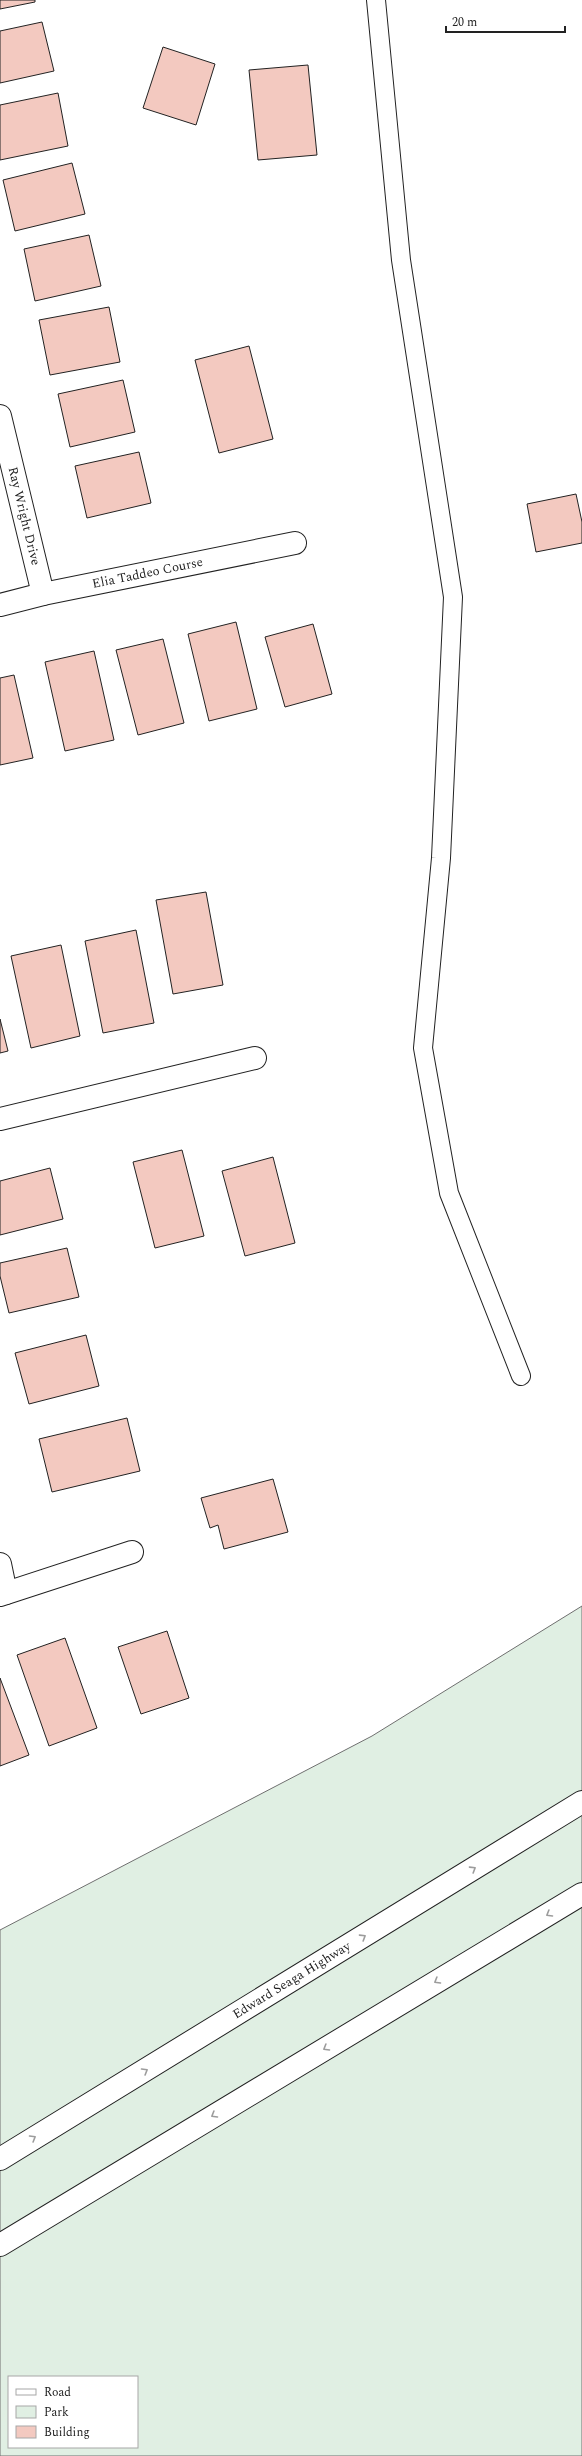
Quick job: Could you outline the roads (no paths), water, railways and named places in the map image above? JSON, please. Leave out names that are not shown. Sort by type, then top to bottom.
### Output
[{"type":"main road","name":"Ray Wright Drive","points":[[0,416],[43,594]]},
{"type":"main road","name":"Elia Taddeo Course","points":[[0,605],[43,594],[295,543]]},
{"type":"main road","points":[[0,1119],[255,1058]]},
{"type":"main road","points":[[0,1564],[3,1594],[132,1552]]},
{"type":"main road","name":"Edward Seaga Highway","points":[[0,2159],[582,1802]]},
{"type":"main road","points":[[0,2245],[582,1894]]},
{"type":"lane","points":[[376,0],[401,260],[453,597],[441,858],[423,1048],[449,1193],[521,1376]]}]
